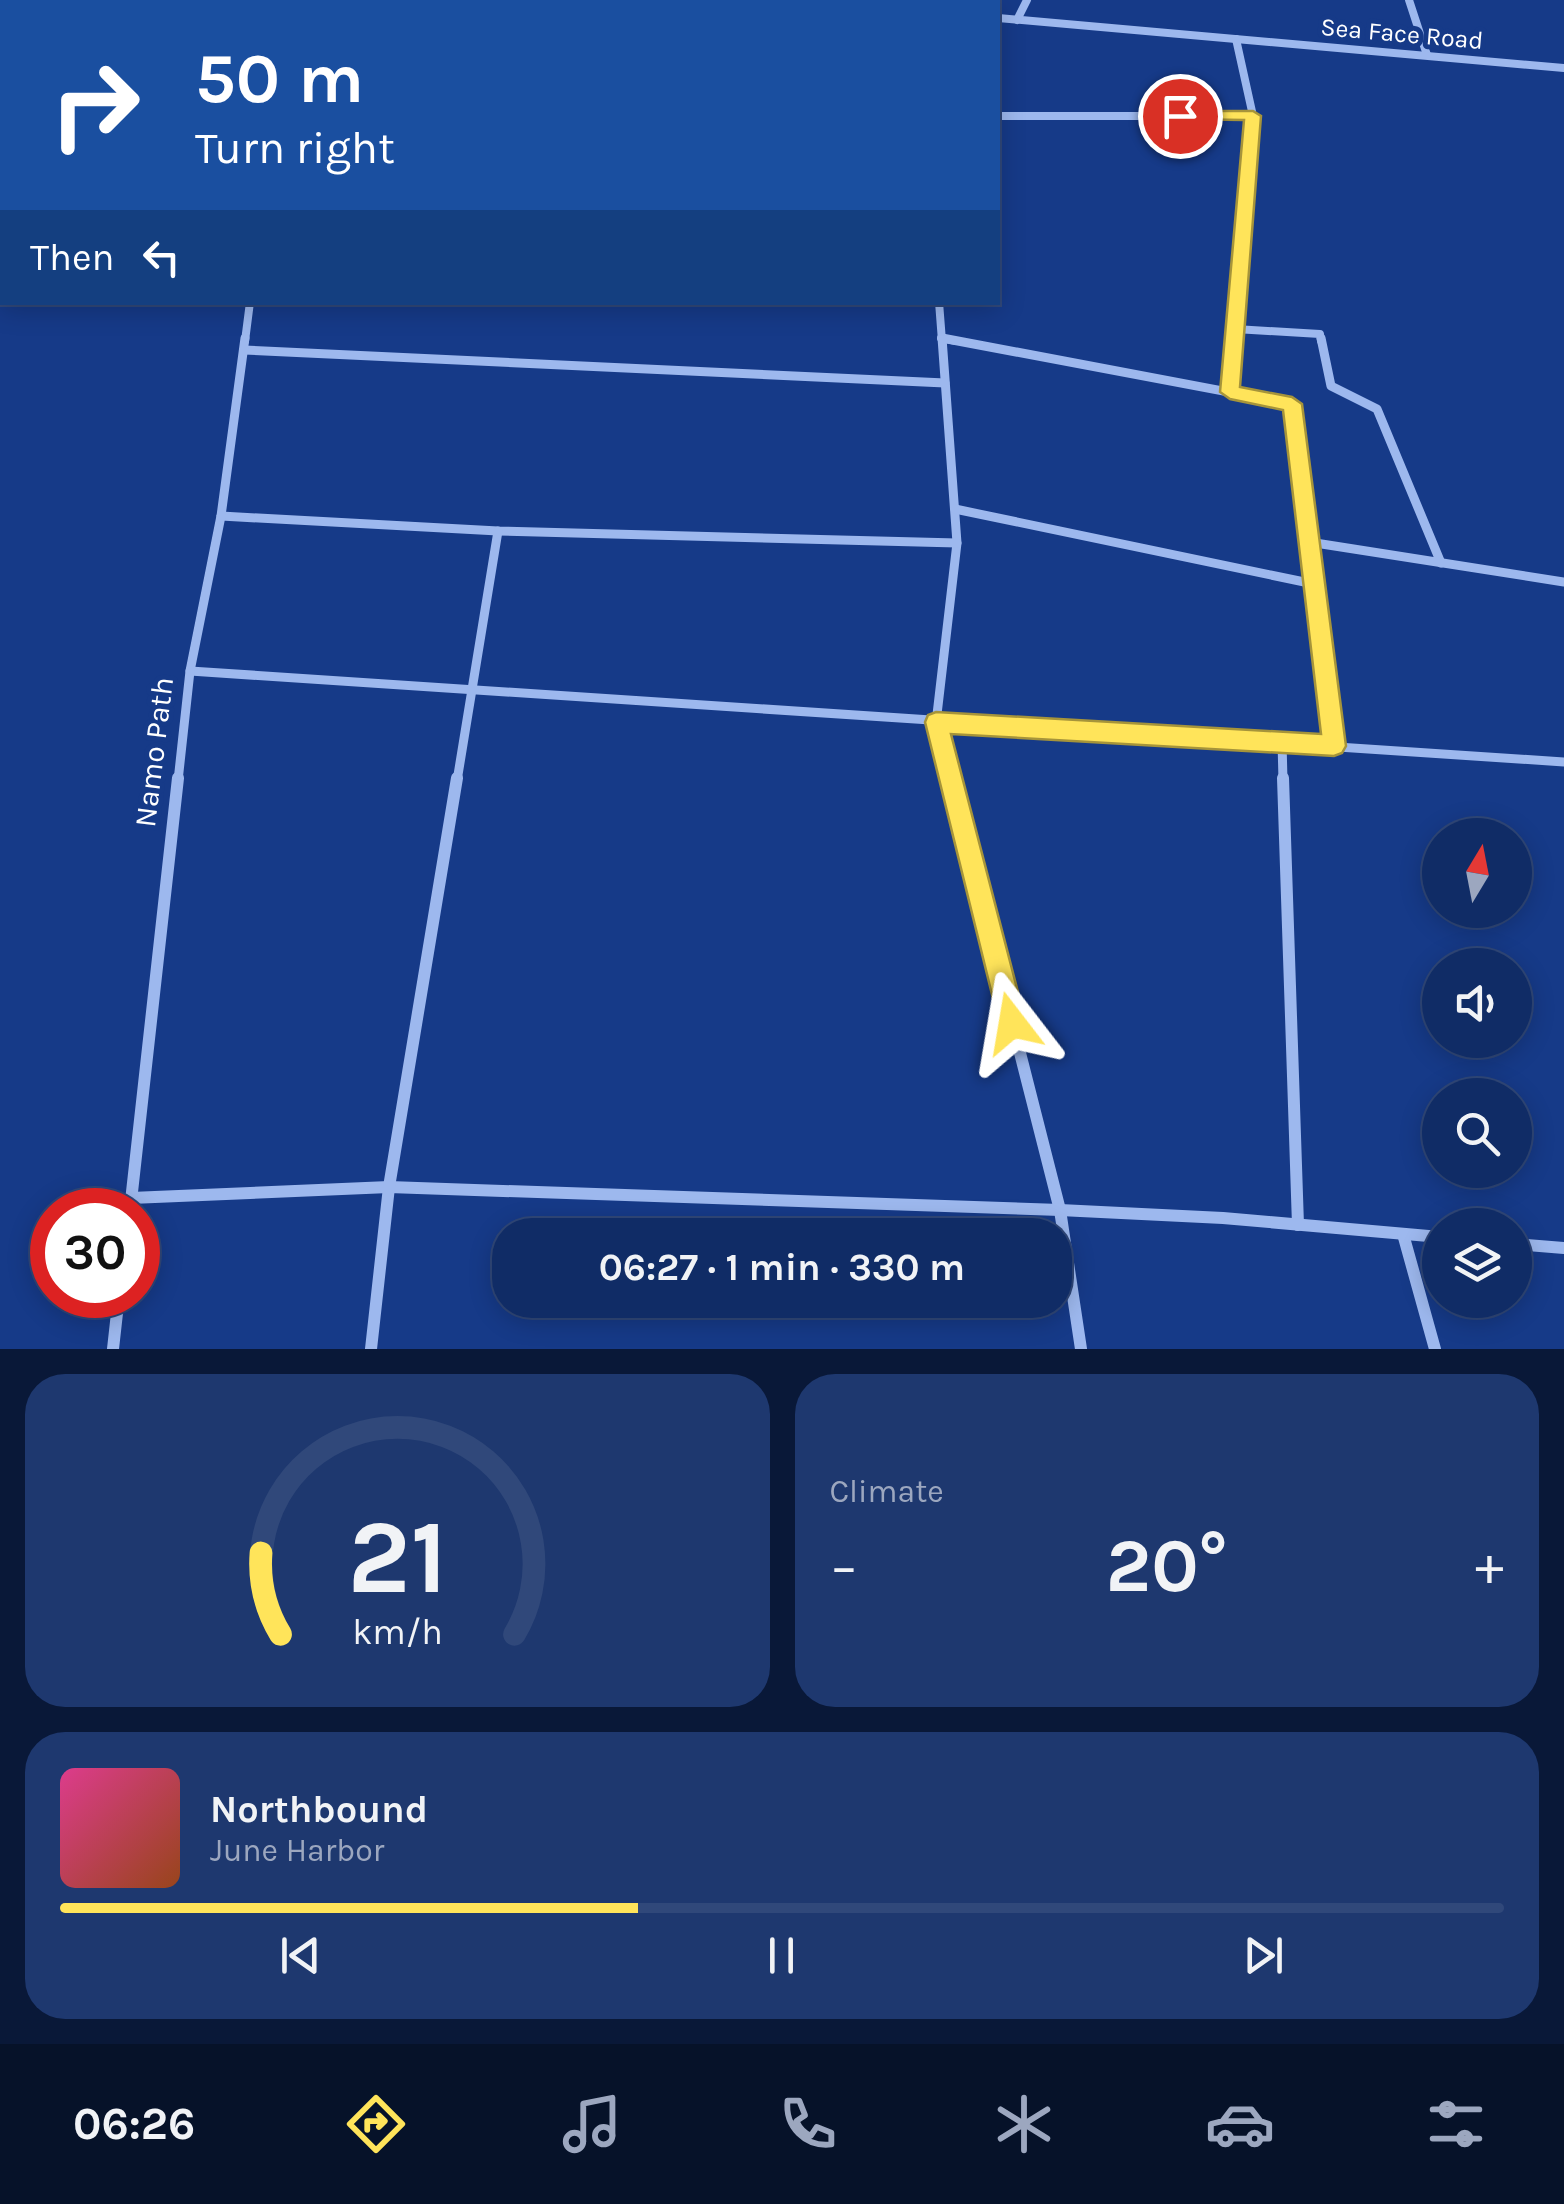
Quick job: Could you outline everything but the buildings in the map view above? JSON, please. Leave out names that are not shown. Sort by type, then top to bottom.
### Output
[{"type":"street","points":[[1018,20],[1027,0]]},
{"type":"street","points":[[1409,0],[1427,55]]},
{"type":"street","name":"Sea Face Road","points":[[1000,18],[1564,68]]},
{"type":"street","points":[[1230,392],[1253,116],[1236,39]]},
{"type":"street","points":[[1000,116],[1253,116]]},
{"type":"street","name":"Namo Path","points":[[132,1188],[190,672],[221,516],[250,305]]},
{"type":"street","points":[[939,305],[957,543],[936,722],[1060,1210],[1080,1349]]},
{"type":"street","points":[[1235,329],[1320,334],[1331,386],[1377,410],[1441,562]]},
{"type":"street","points":[[941,338],[1292,404],[1334,746]]},
{"type":"street","points":[[244,350],[945,383]]},
{"type":"street","points":[[954,510],[1314,584]]},
{"type":"street","points":[[221,516],[498,531],[957,543]]},
{"type":"street","points":[[371,1349],[389,1186],[498,531]]},
{"type":"street","points":[[1309,542],[1564,582]]},
{"type":"street","points":[[190,672],[1564,762]]},
{"type":"street","points":[[1282,742],[1298,1225]]},
{"type":"street","points":[[160,1202],[389,1186],[1060,1210],[1422,1236]]},
{"type":"street","points":[[1403,1234],[1435,1349]]},
{"type":"street","points":[[1532,1245],[1564,1248]]},
{"type":"street","points":[[113,1349],[117,1318]]},
{"type":"route","points":[[1012,1023],[936,722],[1334,746],[1292,404],[1230,392],[1253,116],[1180,116]]}]
